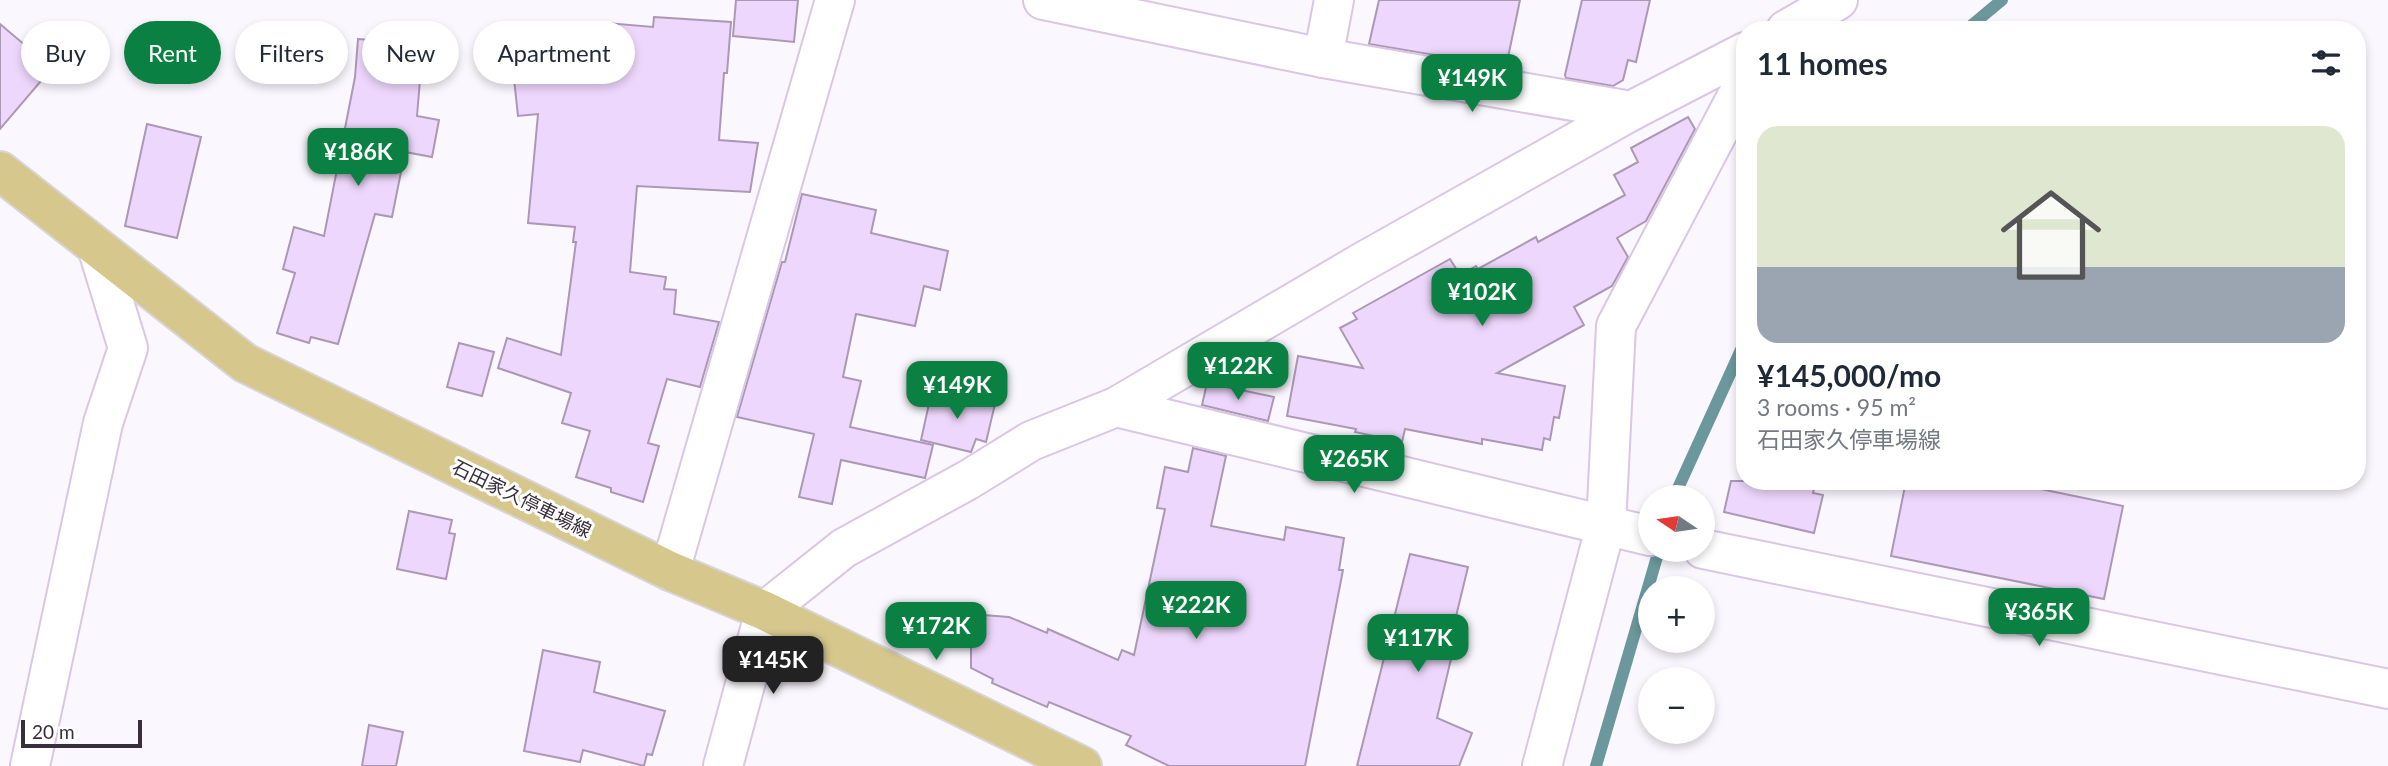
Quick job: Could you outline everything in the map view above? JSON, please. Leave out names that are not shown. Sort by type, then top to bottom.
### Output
[{"type":"main road","name":"石田家久停車場線","points":[[0,171],[245,363],[670,570],[765,611],[1082,766]]},
{"type":"street","points":[[670,570],[835,0]]},
{"type":"street","points":[[1043,0],[1323,58],[1631,111]]},
{"type":"street","points":[[1323,58],[1334,0]]},
{"type":"street","points":[[1802,21],[1838,0]]},
{"type":"street","points":[[723,766],[765,611],[844,548],[968,480],[1031,441],[1116,407],[1361,263],[1631,111],[1736,57]]},
{"type":"street","points":[[1542,766],[1629,531],[1616,326],[1736,98]]},
{"type":"street","points":[[30,766],[103,423],[128,348],[98,250]]},
{"type":"street","points":[[1116,407],[1629,531]]},
{"type":"street","points":[[1715,551],[2388,689]]},
{"type":"building","points":[[736,0],[798,0],[794,42],[733,36]]},
{"type":"building","points":[[1379,0],[1520,0],[1506,67],[1369,44]]},
{"type":"building","points":[[1582,0],[1650,0],[1636,62],[1628,60],[1623,80],[1613,86],[1566,78]]},
{"type":"building","points":[[654,17],[731,22],[719,140],[758,143],[750,192],[637,186],[630,272],[666,277],[664,289],[676,290],[674,314],[719,322],[700,387],[667,379],[648,443],[659,446],[643,502],[576,477],[590,431],[562,423],[571,393],[498,368],[507,338],[561,355],[576,242],[573,242],[575,227],[528,223],[538,114],[518,116],[515,84],[635,84],[635,25],[653,27]]},
{"type":"building","points":[[0,24],[21,42],[21,84],[38,84],[0,129]]},
{"type":"building","points":[[358,39],[362,39],[362,84],[420,84],[417,116],[439,120],[432,157],[405,152],[392,217],[375,214],[338,344],[311,337],[309,343],[277,333],[295,273],[283,269],[294,227],[324,236],[355,77]]},
{"type":"building","points":[[1688,117],[1695,129],[1646,221],[1617,238],[1628,257],[1612,286],[1574,307],[1584,325],[1497,373],[1565,386],[1559,418],[1554,417],[1550,440],[1544,438],[1542,450],[1482,439],[1482,444],[1405,429],[1402,442],[1355,432],[1356,429],[1287,416],[1298,356],[1363,368],[1340,328],[1357,319],[1353,313],[1450,259],[1460,275],[1476,266],[1478,269],[1536,237],[1538,242],[1625,195],[1614,175],[1638,162],[1631,148]]},
{"type":"building","points":[[147,124],[201,137],[177,238],[125,226]]},
{"type":"building","points":[[802,194],[876,210],[871,233],[948,251],[940,290],[924,286],[915,326],[856,314],[843,377],[861,381],[850,427],[933,445],[925,478],[841,460],[832,504],[799,497],[814,434],[737,417],[782,262],[785,262]]},
{"type":"building","points":[[459,343],[494,352],[482,396],[447,387]]},
{"type":"building","points":[[1207,383],[1274,397],[1268,421],[1202,405]]},
{"type":"building","points":[[932,390],[995,404],[986,442],[976,439],[971,452],[921,440]]},
{"type":"building","points":[[1193,448],[1226,456],[1211,526],[1284,540],[1286,527],[1344,538],[1339,570],[1343,570],[1305,766],[1169,766],[1126,745],[1131,736],[1049,702],[1047,707],[992,683],[993,679],[971,668],[971,614],[1009,617],[1047,633],[1048,629],[1118,660],[1122,650],[1134,655],[1165,509],[1157,508],[1165,467],[1188,472]]},
{"type":"building","points":[[1731,481],[1736,481],[1736,490],[1814,490],[1813,493],[1823,495],[1814,533],[1724,512]]},
{"type":"building","points":[[1904,490],[2045,490],[2123,506],[2104,599],[1891,556]]},
{"type":"building","points":[[409,511],[452,520],[449,533],[455,534],[446,579],[397,569]]},
{"type":"building","points":[[1410,554],[1468,567],[1451,637],[1456,638],[1437,718],[1472,733],[1459,766],[1357,766]]},
{"type":"building","points":[[543,650],[600,662],[594,692],[665,711],[652,755],[647,754],[644,766],[583,750],[580,762],[524,751]]},
{"type":"building","points":[[369,725],[403,732],[396,766],[362,766]]},
{"type":"waterway","points":[[1977,21],[2002,0]]},
{"type":"waterway","points":[[1679,485],[1736,361]]},
{"type":"waterway","points":[[1596,766],[1656,562]]}]
